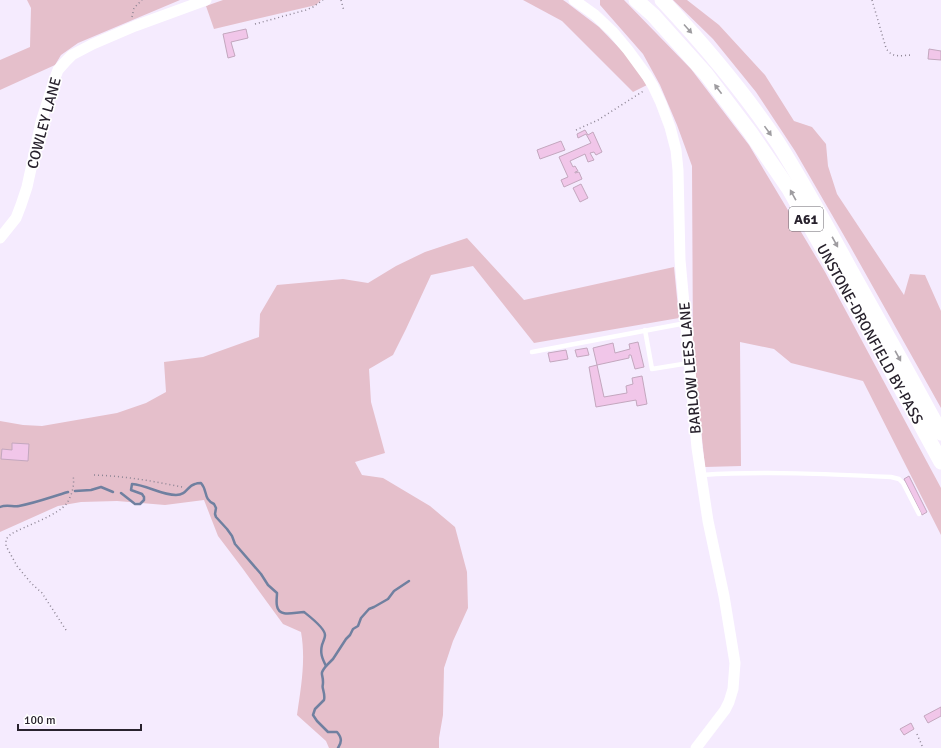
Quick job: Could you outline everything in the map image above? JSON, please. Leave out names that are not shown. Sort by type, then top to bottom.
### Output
[{"type":"highway","name":"UNSTONE-DRONFIELD BY-PASS","points":[[636,0],[653,15],[706,74],[750,132],[789,189],[941,462]]},
{"type":"highway","name":"UNSTONE-DRONFIELD BY-PASS","points":[[662,0],[734,82],[777,143],[826,225],[941,433]]},
{"type":"street","name":"COWLEY LANE","points":[[0,238],[16,218],[21,205],[27,187],[41,122],[58,70],[72,55],[93,44],[135,26],[206,0]]},
{"type":"street","name":"BARLOW LEES LANE","points":[[581,2],[613,32],[628,50],[653,86],[670,127],[676,150],[679,189],[680,260],[700,475],[724,596],[734,663],[734,683],[729,702],[696,748]]},
{"type":"lane","points":[[532,352],[686,323]]},
{"type":"lane","points":[[644,330],[652,370],[689,363]]},
{"type":"lane","points":[[700,475],[737,473],[801,473],[891,477],[899,479],[903,483],[919,514]]},
{"type":"path","points":[[135,26],[132,18],[134,8],[142,0]]},
{"type":"path","points":[[255,24],[306,10],[314,7],[323,0]]},
{"type":"path","points":[[341,0],[344,11]]},
{"type":"path","points":[[872,0],[886,48],[889,53],[894,56],[913,55]]},
{"type":"path","points":[[576,130],[598,120],[653,86]]},
{"type":"path","points":[[94,475],[110,475],[148,480],[182,487]]},
{"type":"path","points":[[66,630],[42,592],[31,583],[17,566],[6,546],[6,539],[16,531],[54,513],[66,504],[72,491],[74,476]]},
{"type":"path","points":[[917,734],[923,748]]},
{"type":"shaded area","points":[[27,0],[180,0],[78,43],[61,55],[55,65],[0,90],[0,60],[30,47],[31,8]]},
{"type":"shaded area","points":[[223,0],[321,0],[316,5],[214,29],[206,6]]},
{"type":"shaded area","points":[[523,0],[563,0],[566,2],[599,27],[627,56],[647,85],[633,92],[562,21]]},
{"type":"shaded area","points":[[600,0],[624,0],[691,69],[749,145],[825,272],[941,488],[941,535],[863,381],[791,363],[774,349],[740,342],[741,466],[705,467],[693,352],[692,166],[660,85],[643,54],[600,5]]},
{"type":"shaded area","points":[[673,0],[687,0],[719,25],[765,75],[794,121],[812,127],[826,144],[828,166],[837,194],[904,295],[910,274],[925,275],[941,311],[941,408],[795,151],[756,92],[713,39]]},
{"type":"shaded area","points":[[467,238],[524,300],[674,267],[679,318],[534,343],[473,266],[431,275],[393,355],[369,369],[371,402],[385,453],[355,462],[362,475],[383,478],[430,506],[455,527],[467,572],[468,608],[453,641],[444,668],[443,715],[439,738],[439,748],[329,748],[326,741],[297,715],[303,663],[301,632],[283,624],[218,536],[204,500],[165,505],[117,501],[81,502],[58,506],[0,532],[0,421],[23,425],[42,426],[117,413],[146,403],[166,392],[164,362],[203,357],[259,337],[260,314],[277,285],[343,279],[368,283],[396,266],[425,252]]},
{"type":"building","points":[[246,29],[248,38],[231,42],[235,56],[228,58],[223,34]]},
{"type":"building","points":[[929,49],[941,51],[941,60],[928,59]]},
{"type":"building","points":[[585,130],[588,135],[593,132],[602,152],[596,155],[594,152],[590,153],[594,160],[588,162],[585,154],[570,161],[573,167],[575,166],[578,171],[575,173],[579,172],[582,179],[564,187],[561,180],[568,177],[559,157],[591,143],[586,134],[578,138],[577,134]]},
{"type":"building","points":[[561,141],[565,150],[540,159],[537,150]]},
{"type":"building","points":[[581,184],[588,198],[580,202],[573,188]]},
{"type":"building","points":[[638,342],[644,367],[635,369],[631,355],[629,355],[629,358],[597,365],[593,348],[613,343],[615,353],[630,349],[629,344]]},
{"type":"building","points":[[587,348],[589,355],[577,357],[575,350]]},
{"type":"building","points":[[566,350],[568,359],[550,362],[548,353]]},
{"type":"building","points":[[597,365],[604,397],[627,393],[626,386],[633,384],[632,378],[642,376],[647,404],[637,406],[636,400],[596,407],[589,367]]},
{"type":"building","points":[[12,443],[29,444],[28,461],[1,459],[2,449],[12,450]]},
{"type":"building","points":[[909,476],[927,512],[922,515],[904,479]]},
{"type":"building","points":[[941,707],[941,716],[928,723],[924,716]]},
{"type":"building","points":[[911,723],[914,729],[904,735],[900,729]]},
{"type":"waterway","points":[[121,493],[135,504],[140,504],[144,500],[144,497],[142,494],[131,490],[132,484],[170,495],[180,495],[192,485],[201,483],[208,500],[214,504],[216,508],[216,517],[232,536],[235,544],[261,574],[268,585],[277,593],[278,610],[284,613],[304,612],[316,622],[324,632],[325,636],[321,651],[322,658],[326,666],[322,674],[324,700],[315,709],[313,715],[328,732],[337,732],[339,734],[341,740],[338,748]]},
{"type":"waterway","points":[[75,491],[91,490],[101,487],[113,492]]},
{"type":"waterway","points":[[0,507],[25,505],[68,492]]},
{"type":"waterway","points":[[326,666],[333,659],[353,629],[358,626],[361,618],[369,609],[388,599],[394,591],[409,581]]}]
